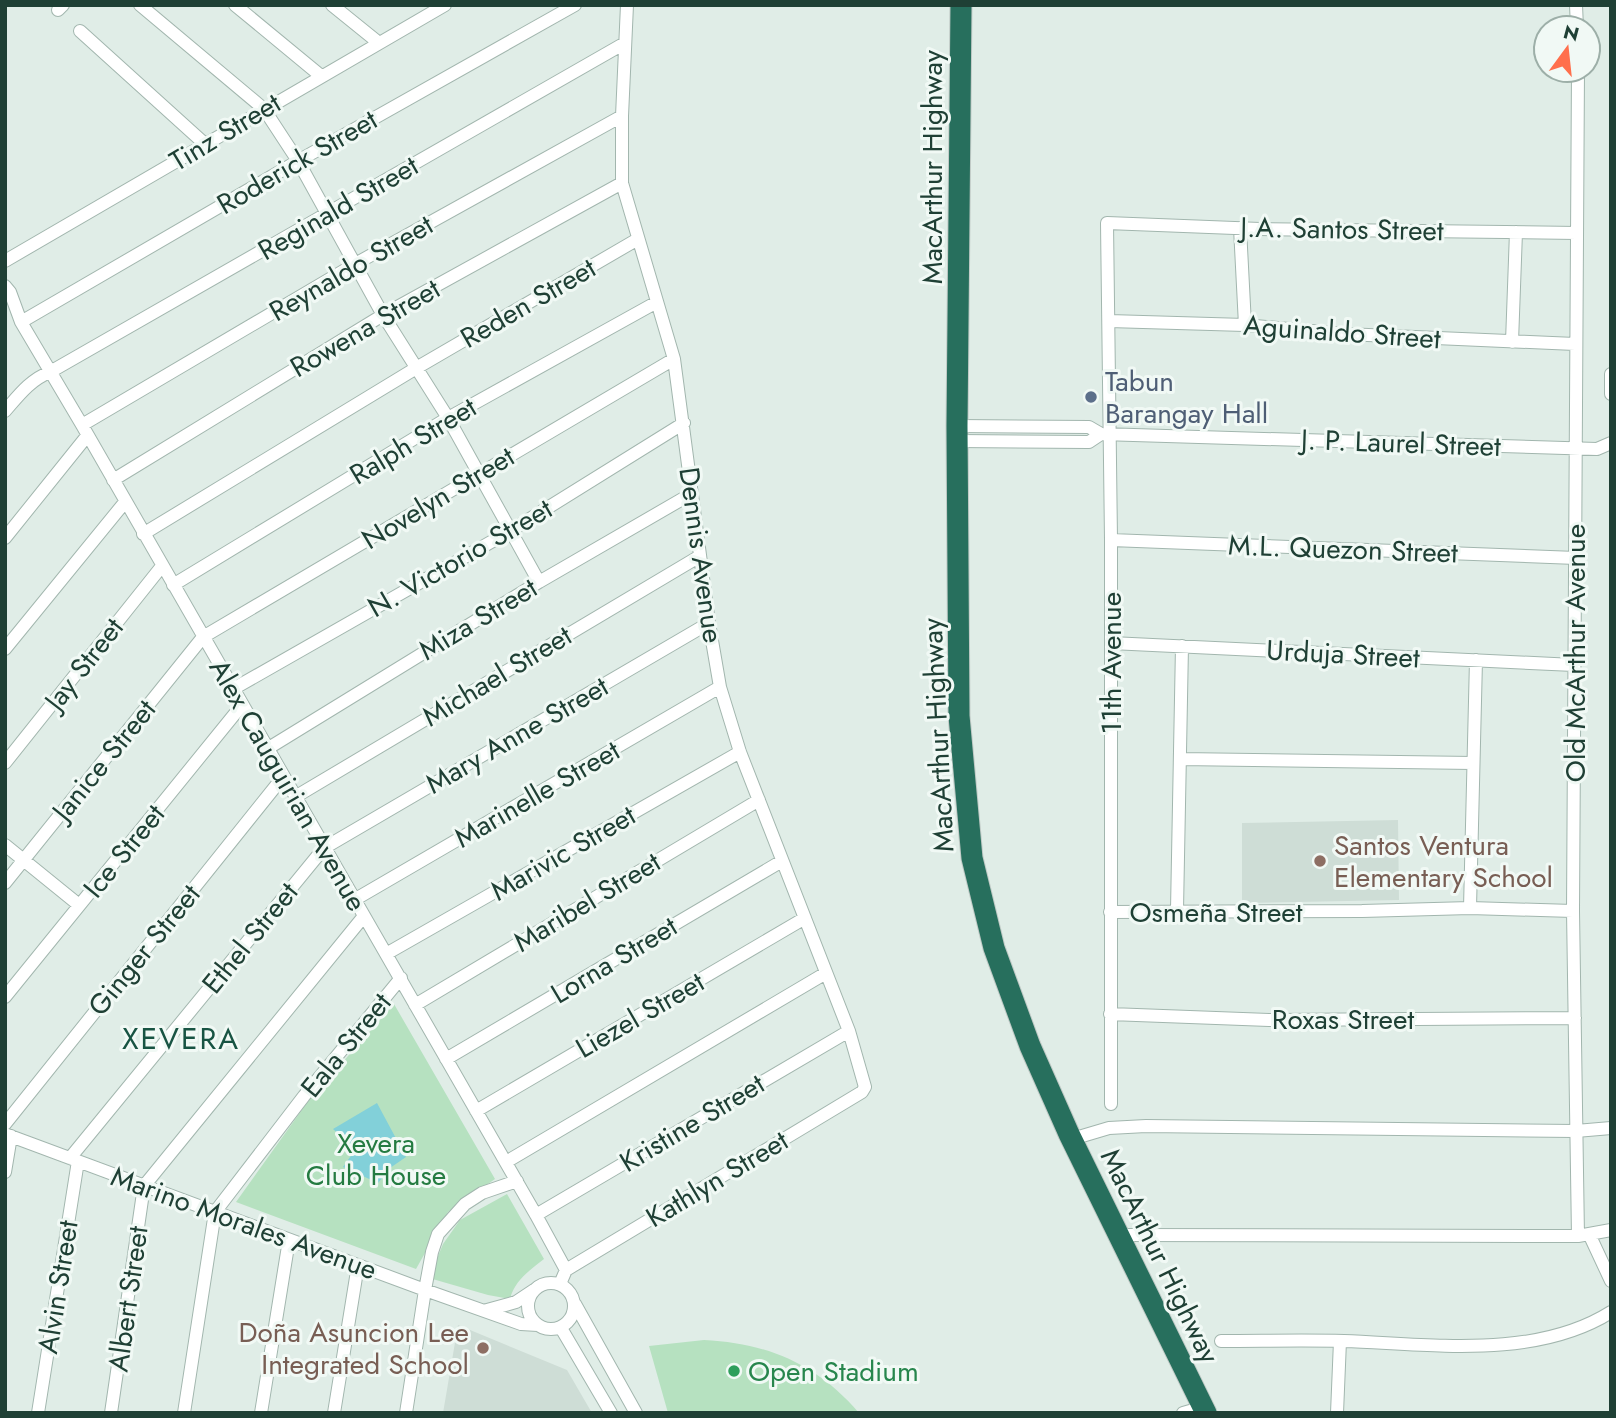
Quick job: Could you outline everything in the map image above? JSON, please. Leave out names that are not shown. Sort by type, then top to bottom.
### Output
[{"type":"highway","name":"MacArthur Highway","points":[[961,5],[957,434],[960,716],[972,858],[1011,998],[1072,1139],[1119,1235],[1198,1411]]},
{"type":"street","points":[[141,5],[264,109],[298,161],[383,315],[448,418],[539,582]]},
{"type":"street","points":[[234,5],[321,76]]},
{"type":"street","points":[[332,5],[379,43]]},
{"type":"street","name":"Tinz Street","points":[[5,261],[379,43],[427,9],[445,5]]},
{"type":"street","name":"Roderick Street","points":[[21,323],[298,161],[575,5]]},
{"type":"street","name":"Dennis Avenue","points":[[627,5],[622,183],[668,331],[674,359],[720,687],[740,752],[849,1031],[865,1087]]},
{"type":"street","points":[[80,32],[206,145]]},
{"type":"street","name":"Reginald Street","points":[[5,411],[37,377],[625,43]]},
{"type":"street","name":"Old McArthur Avenue","points":[[1578,84],[1573,911],[1576,1131],[1584,1236]]},
{"type":"street","name":"Reynaldo Street","points":[[85,430],[357,264],[622,116]]},
{"type":"street","name":"Rowena Street","points":[[113,480],[383,315],[622,183]]},
{"type":"street","name":"J.A. Santos Street","points":[[1107,223],[1240,228],[1577,233]]},
{"type":"street","name":"11th Avenue","points":[[1107,223],[1109,321],[1106,434],[1111,540],[1111,1104]]},
{"type":"street","points":[[1240,228],[1245,325]]},
{"type":"street","points":[[1512,342],[1516,232]]},
{"type":"street","name":"Reden Street","points":[[143,534],[418,367],[638,239]]},
{"type":"street","name":"Alex Cauguirian Avenue","points":[[7,292],[21,323],[401,978],[566,1270]]},
{"type":"street","name":"Ralph Street","points":[[173,585],[448,418],[657,302]]},
{"type":"street","name":"Aguinaldo Street","points":[[1109,321],[1245,325],[1345,334],[1575,344]]},
{"type":"street","name":"Novelyn Street","points":[[203,638],[674,359]]},
{"type":"street","points":[[1611,374],[1611,394]]},
{"type":"street","name":"N. Victorio Street","points":[[233,689],[512,530],[684,423]]},
{"type":"street","points":[[1014,426],[1014,442]]},
{"type":"street","name":"J. P. Laurel Street","points":[[957,434],[1014,426],[1089,427],[1106,434],[1597,449]]},
{"type":"street","points":[[1062,427],[1062,442]]},
{"type":"street","points":[[5,538],[85,430]]},
{"type":"street","name":"J. P. Laurel Street","points":[[957,434],[1014,442],[1089,442],[1106,434]]},
{"type":"street","points":[[1597,449],[1611,443]]},
{"type":"street","points":[[1597,449],[1611,457]]},
{"type":"street","name":"Miza Street","points":[[267,749],[539,582],[691,494]]},
{"type":"street","points":[[5,649],[125,502]]},
{"type":"street","name":"M.L. Quezon Street","points":[[1111,540],[1576,558]]},
{"type":"street","name":"Michael Street","points":[[295,797],[700,556]]},
{"type":"street","name":"Jay Street","points":[[5,763],[162,566]]},
{"type":"street","name":"Mary Anne Street","points":[[324,848],[709,623]]},
{"type":"street","name":"Janice Street","points":[[5,883],[203,638]]},
{"type":"street","name":"Urduja Street","points":[[1111,643],[1574,665]]},
{"type":"street","points":[[1177,910],[1182,646]]},
{"type":"street","points":[[1469,908],[1476,660]]},
{"type":"street","name":"Marinelle Street","points":[[354,900],[720,687]]},
{"type":"street","name":"Ice Street","points":[[5,997],[242,705]]},
{"type":"street","name":"Marivic Street","points":[[386,954],[740,752]]},
{"type":"street","points":[[1180,759],[1473,763]]},
{"type":"street","name":"Ginger Street","points":[[7,1131],[284,777]]},
{"type":"street","name":"Maribel Street","points":[[415,1005],[759,800]]},
{"type":"street","points":[[5,845],[79,905]]},
{"type":"street","name":"Ethel Street","points":[[74,1160],[324,848]]},
{"type":"street","name":"Lorna Street","points":[[446,1059],[782,861]]},
{"type":"street","name":"Osmeña Street","points":[[1110,912],[1469,908],[1573,911]]},
{"type":"street","points":[[144,1186],[364,916]]},
{"type":"street","name":"Liezel Street","points":[[476,1111],[805,918]]},
{"type":"street","points":[[506,1162],[826,973]]},
{"type":"street","name":"Eala Street","points":[[215,1212],[304,1096],[401,978]]},
{"type":"street","name":"Roxas Street","points":[[1110,1014],[1269,1020],[1575,1018]]},
{"type":"street","name":"Kristine Street","points":[[536,1215],[849,1031]]},
{"type":"street","name":"Kathlyn Street","points":[[566,1270],[862,1092],[865,1087]]},
{"type":"street","points":[[1072,1139],[1109,1128],[1146,1126],[1576,1131],[1611,1128]]},
{"type":"street","points":[[5,1172],[7,1131]]},
{"type":"street","name":"Marino Morales Avenue","points":[[7,1131],[74,1160],[425,1290],[521,1324],[538,1325]]},
{"type":"street","name":"Alvin Street","points":[[38,1413],[74,1160]]},
{"type":"street","points":[[406,1413],[425,1290],[438,1234],[464,1204],[517,1181]]},
{"type":"street","name":"Albert Street","points":[[111,1413],[144,1186]]},
{"type":"street","points":[[184,1413],[215,1212]]},
{"type":"street","points":[[1119,1235],[1584,1236],[1611,1230]]},
{"type":"street","points":[[1584,1236],[1611,1281]]},
{"type":"street","points":[[261,1413],[289,1240]]},
{"type":"street","points":[[334,1413],[358,1265]]},
{"type":"street","points":[[560,1284],[566,1270]]},
{"type":"street","points":[[483,1311],[516,1303],[546,1283],[560,1284],[570,1292],[636,1413]]},
{"type":"street","points":[[534,1289],[528,1308],[533,1321],[545,1328],[561,1328],[571,1318],[575,1304]]},
{"type":"street","points":[[1221,1341],[1504,1345],[1562,1334],[1585,1326],[1611,1312]]},
{"type":"street","points":[[561,1328],[611,1413]]},
{"type":"street","points":[[1337,1413],[1340,1341]]},
{"type":"shaded area","name":"Santos Ventura Elementary School","points":[[1398,820],[1399,900],[1242,903],[1242,823]]},
{"type":"shaded area","name":"Doña Asuncion Lee Integrated School","points":[[458,1325],[567,1370],[592,1413],[443,1413]]},
{"type":"green space","name":"Xevera Club House","points":[[394,1004],[495,1179],[448,1212],[416,1269],[236,1202],[309,1100]]},
{"type":"green space","points":[[507,1194],[544,1259],[519,1281],[510,1299],[429,1278],[443,1244],[460,1220]]},
{"type":"green space","name":"Open Stadium","points":[[704,1340],[749,1346],[789,1359],[826,1381],[859,1413],[668,1413],[649,1346]]},
{"type":"water","points":[[377,1103],[406,1157],[390,1168],[378,1183],[343,1167],[355,1150],[333,1129]]},
{"type":"place","name":"Tabun Barangay Hall","points":[[1091,397]]},
{"type":"place","name":"Santos Ventura Elementary School","points":[[1320,861]]},
{"type":"place","name":"Doña Asuncion Lee Integrated School","points":[[483,1348]]},
{"type":"place","name":"Open Stadium","points":[[734,1371]]},
{"type":"district","name":"XEVERA","points":[[181,1038]]}]
